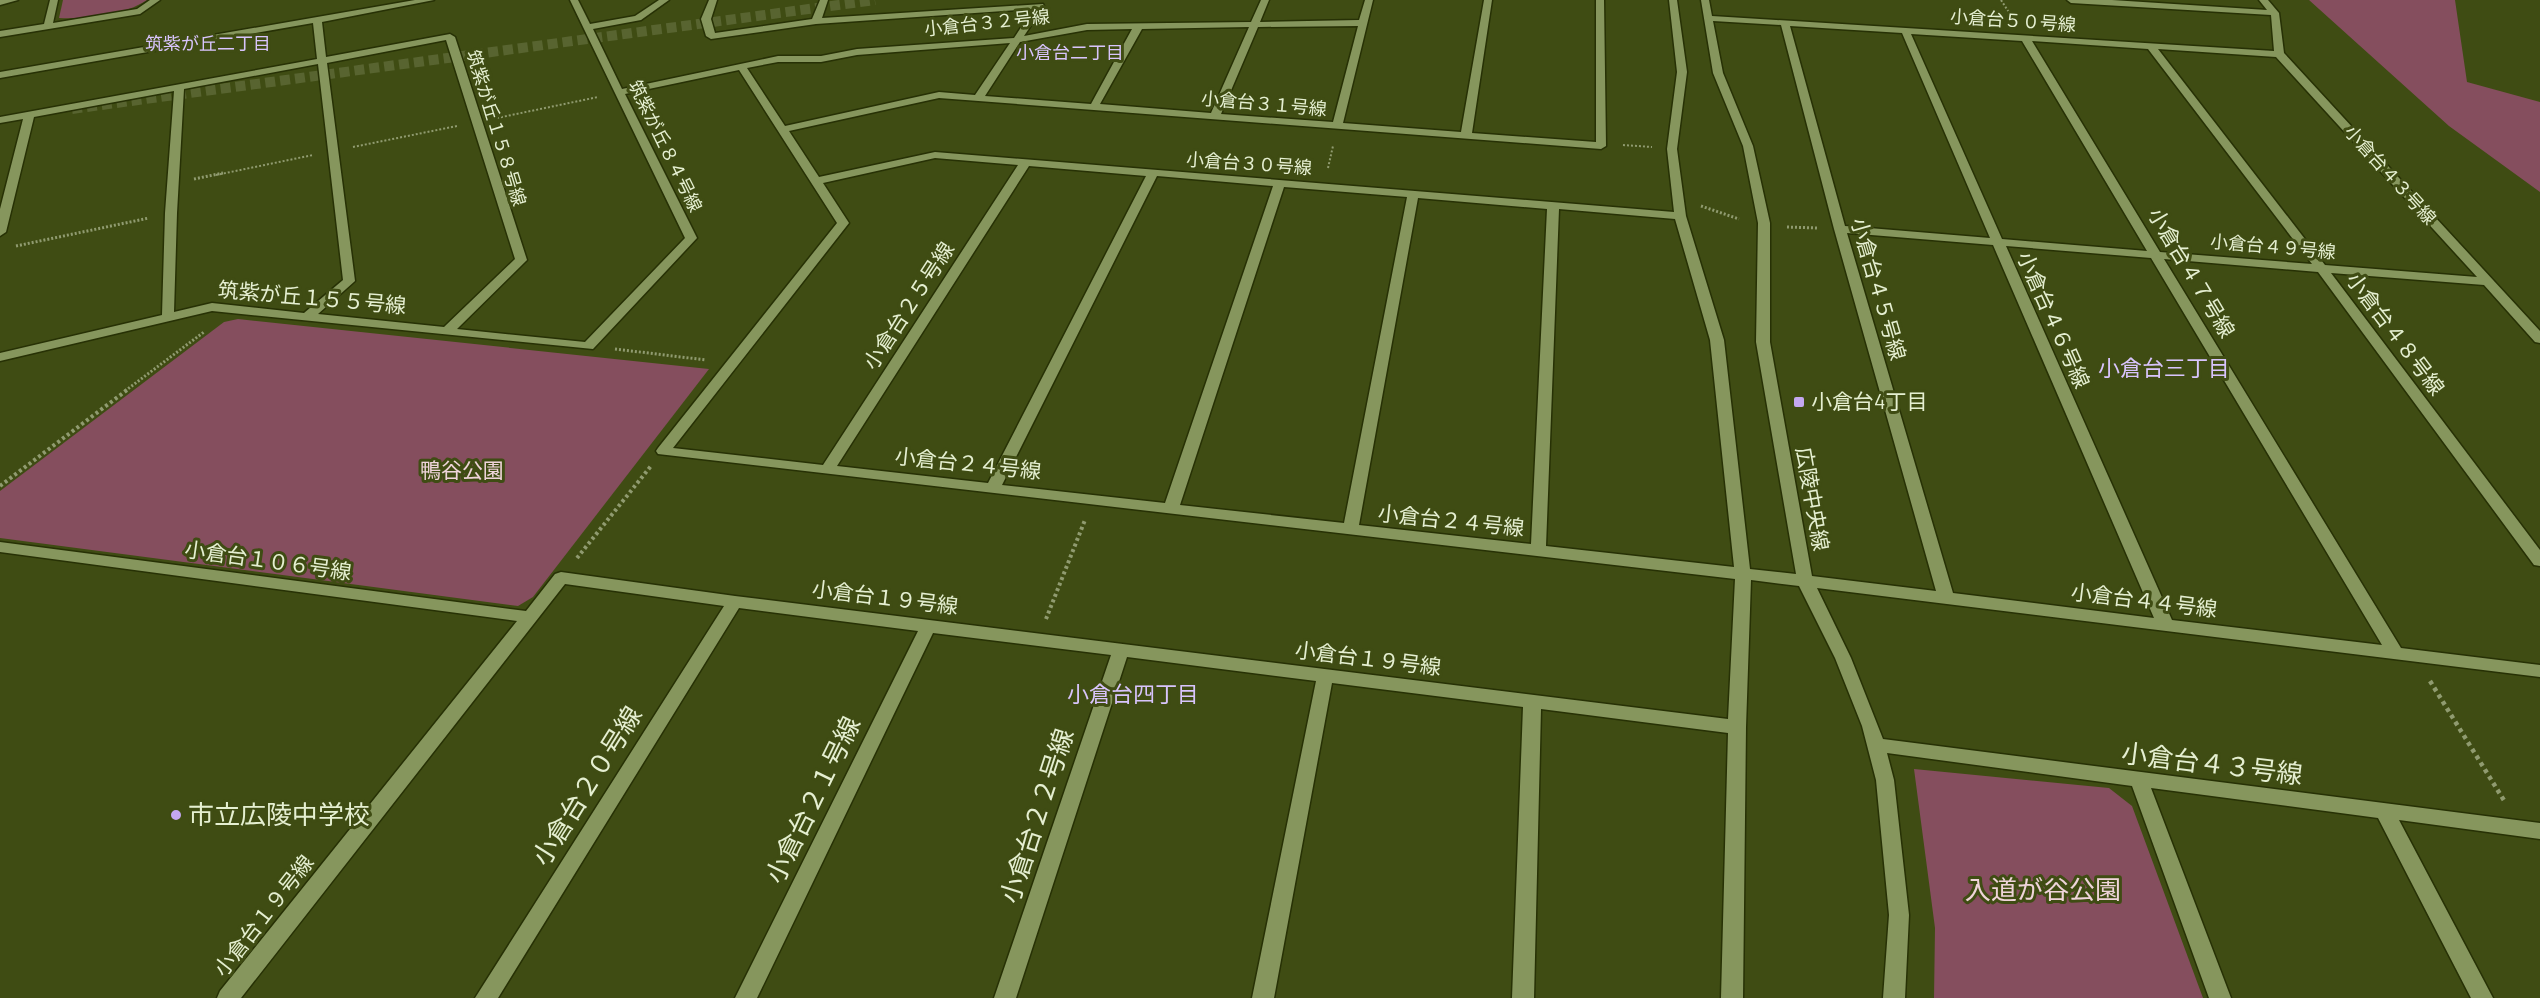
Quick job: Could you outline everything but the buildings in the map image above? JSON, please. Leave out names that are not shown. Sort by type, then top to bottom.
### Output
[{"type":"street","points":[[0,2],[14,0]]},
{"type":"street","points":[[48,26],[54,0]]},
{"type":"street","points":[[0,34],[140,11],[156,0]]},
{"type":"street","points":[[0,75],[430,0]]},
{"type":"street","name":"筑紫が丘８４号線","points":[[574,0],[691,238],[588,346]]},
{"type":"street","points":[[588,27],[638,18],[665,0]]},
{"type":"street","points":[[713,0],[706,19],[711,36],[816,21],[1040,3]]},
{"type":"street","points":[[816,21],[824,0]]},
{"type":"street","points":[[929,13],[930,0]]},
{"type":"street","points":[[1214,117],[1265,0]]},
{"type":"street","points":[[1337,127],[1369,0]]},
{"type":"street","points":[[1466,136],[1488,0]]},
{"type":"street","points":[[1600,0],[1602,143]]},
{"type":"street","points":[[1673,0],[1682,72],[1672,148],[1680,216],[1717,340],[1743,574],[1737,727],[1732,998]]},
{"type":"street","name":"広陵中央線","points":[[1705,0],[1718,74],[1748,146],[1764,223],[1763,342],[1805,581],[1843,658],[1877,745],[1885,780],[1899,915],[1894,998]]},
{"type":"street","points":[[2071,0],[2157,3],[2275,13]]},
{"type":"street","points":[[2263,0],[2275,13],[2279,54]]},
{"type":"street","points":[[978,98],[1040,3]]},
{"type":"street","name":"小倉台５０号線","points":[[1708,18],[2279,54]]},
{"type":"street","points":[[308,316],[349,281],[320,60],[317,20]]},
{"type":"street","name":"小倉台３２号線","points":[[620,92],[778,59],[821,58],[858,52],[1018,40],[1087,27],[1362,23]]},
{"type":"street","name":"小倉台４５号線","points":[[1785,23],[1840,229],[1947,600]]},
{"type":"street","points":[[1094,107],[1138,27]]},
{"type":"street","name":"小倉台４６号線","points":[[1905,30],[2166,626]]},
{"type":"street","name":"筑紫が丘１５８号線","points":[[0,120],[450,37],[520,260],[447,331]]},
{"type":"street","name":"小倉台４７号線","points":[[2025,38],[2158,255],[2396,654]]},
{"type":"street","name":"小倉台４８号線","points":[[2151,46],[2322,268],[2540,561]]},
{"type":"street","name":"小倉台４３号線","points":[[2279,54],[2540,339]]},
{"type":"street","points":[[663,451],[730,363],[843,223],[741,66]]},
{"type":"street","points":[[168,317],[171,213],[179,88]]},
{"type":"street","name":"小倉台３１号線","points":[[782,130],[939,95],[1337,127],[1601,146],[1602,143]]},
{"type":"street","points":[[0,232],[29,115]]},
{"type":"street","name":"小倉台３０号線","points":[[817,181],[935,155],[1680,216]]},
{"type":"street","name":"小倉台２５号線","points":[[827,470],[1025,163]]},
{"type":"street","points":[[993,488],[1153,173]]},
{"type":"street","points":[[1171,509],[1280,183]]},
{"type":"street","points":[[1350,530],[1413,194]]},
{"type":"street","points":[[1538,552],[1553,206]]},
{"type":"street","name":"小倉台４９号線","points":[[1840,229],[2488,282]]},
{"type":"street","name":"筑紫が丘１５５号線","points":[[0,357],[212,307],[588,346]]},
{"type":"street","name":"小倉台２４号線","points":[[663,451],[1743,574]]},
{"type":"street","name":"小倉台１０６号線","points":[[0,547],[530,617]]},
{"type":"street","name":"小倉台４４号線","points":[[1743,574],[2540,671]]},
{"type":"street","name":"小倉台１９号線","points":[[228,998],[561,578],[928,627],[1737,727]]},
{"type":"street","name":"小倉台２０号線","points":[[486,998],[735,602]]},
{"type":"street","name":"小倉台２１号線","points":[[746,998],[928,627]]},
{"type":"street","name":"小倉台２２号線","points":[[1005,998],[1120,651]]},
{"type":"street","points":[[1263,998],[1324,676]]},
{"type":"street","points":[[1523,998],[1533,703]]},
{"type":"street","name":"小倉台４３号線","points":[[1877,745],[2540,831]]},
{"type":"street","points":[[2139,780],[2220,998]]},
{"type":"street","points":[[2384,811],[2482,998]]},
{"type":"path","points":[[173,184],[620,92]]},
{"type":"path","points":[[1325,186],[1337,127]]},
{"type":"path","points":[[1602,143],[1672,148]]},
{"type":"path","points":[[1698,205],[1744,221]]},
{"type":"path","points":[[11,247],[171,213]]},
{"type":"path","points":[[1780,226],[1840,229]]},
{"type":"path","points":[[0,486],[235,308]]},
{"type":"path","points":[[588,346],[730,363]]},
{"type":"path","points":[[561,578],[663,451]]},
{"type":"path","points":[[1037,640],[1093,500]]},
{"type":"path","points":[[2396,654],[2428,678],[2521,828]]},
{"type":"green space","points":[[63,0],[147,0],[116,13],[81,18],[59,18]]},
{"type":"green space","points":[[2309,0],[2455,0],[2467,82],[2540,102],[2540,192],[2449,126]]},
{"type":"green space","name":"鴨谷公園","points":[[238,319],[709,369],[533,597],[518,606],[0,538],[0,491],[224,322]]},
{"type":"green space","name":"入道が谷公園","points":[[1914,769],[2109,788],[2132,806],[2203,998],[1934,998],[1935,928]]},
{"type":"tunnel","points":[[72,109],[875,0]]},
{"type":"place","name":"小倉台4丁目","points":[[1799,402]]},
{"type":"place","name":"市立広陵中学校","points":[[176,815]]},
{"type":"district","name":"筑紫が丘二丁目","points":[[208,44]]},
{"type":"district","name":"小倉台二丁目","points":[[1070,53]]},
{"type":"district","name":"小倉台三丁目","points":[[2164,368]]},
{"type":"district","name":"小倉台四丁目","points":[[1133,694]]}]
